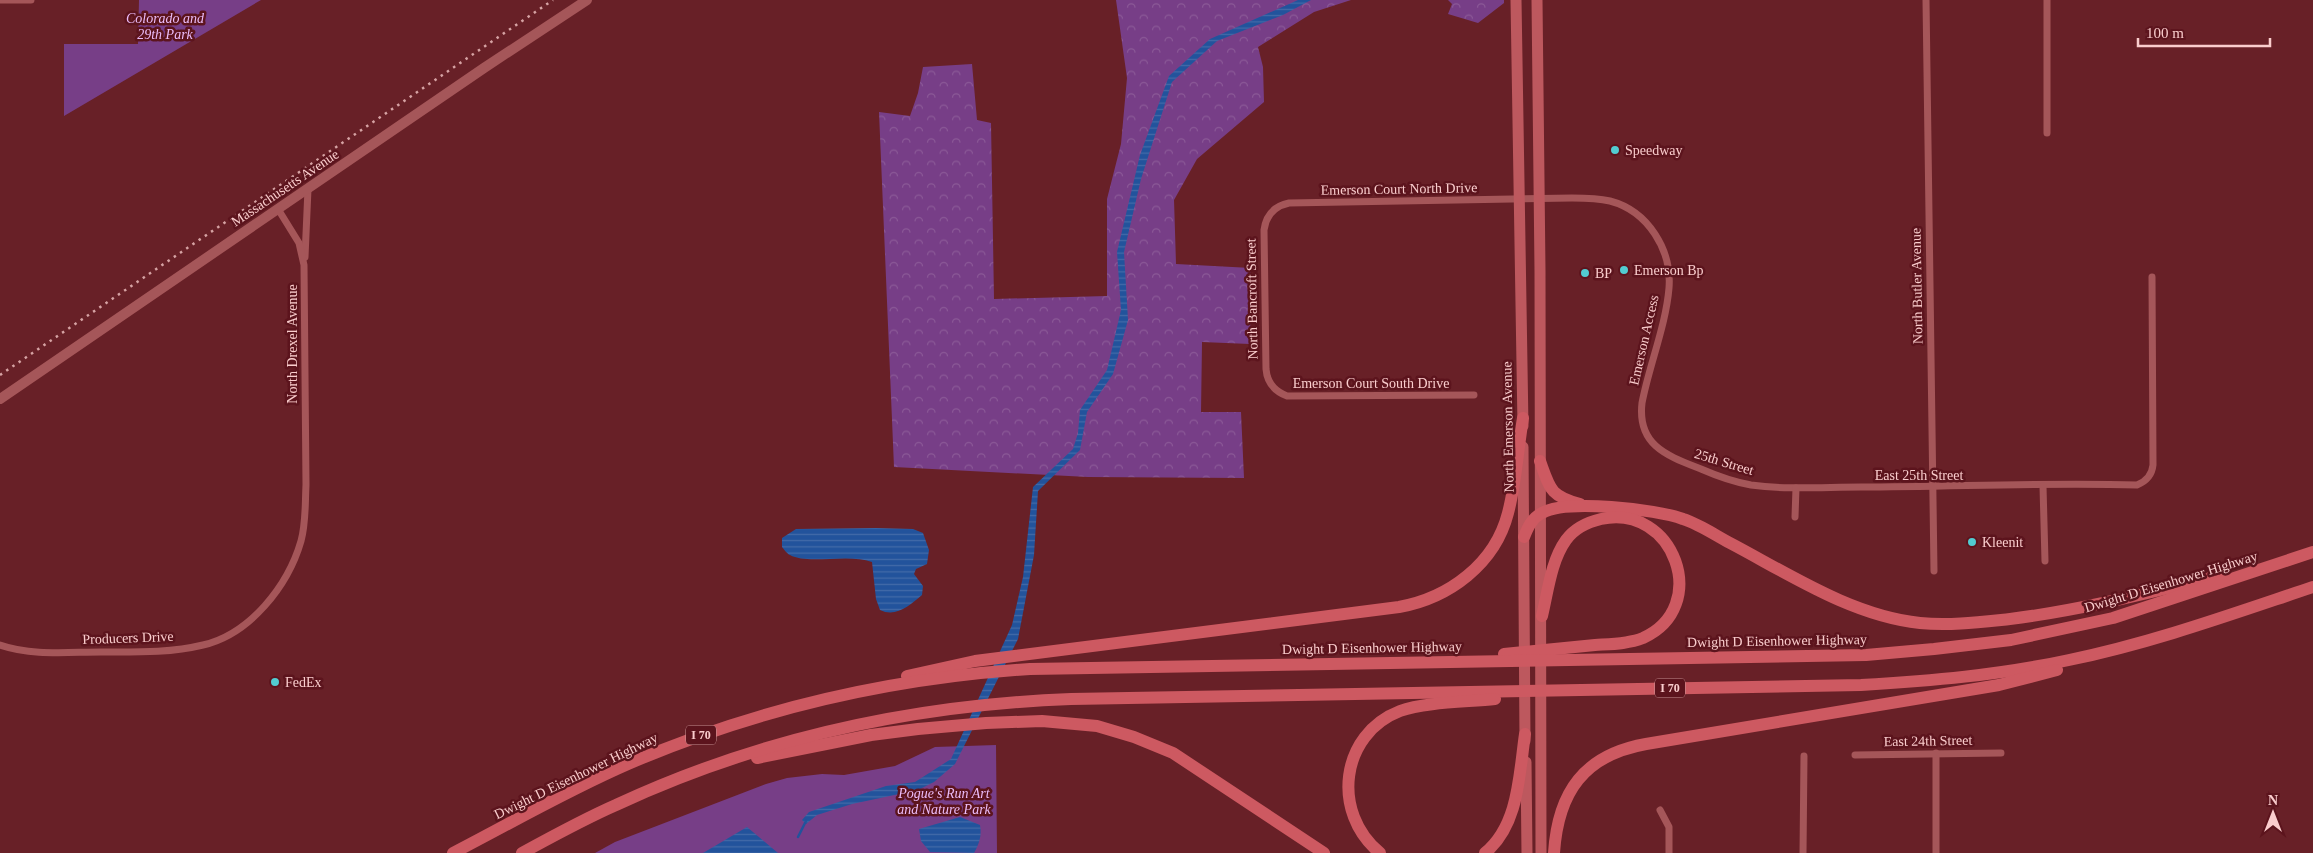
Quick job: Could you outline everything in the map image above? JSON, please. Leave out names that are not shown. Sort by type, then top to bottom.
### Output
[{"type":"highway","points":[[831,698],[936,668],[975,660],[1399,607],[1436,597],[1471,573],[1488,553],[1502,531],[1510,504],[1523,418]]},
{"type":"highway","points":[[1540,461],[1548,483],[1556,495],[1563,500],[1589,507]]},
{"type":"highway","points":[[1524,537],[1532,520],[1550,510],[1589,507],[1642,509],[1683,519],[1841,601],[1884,616],[1929,624],[1984,622],[2087,607],[2313,552]]},
{"type":"highway","points":[[1405,663],[1624,643],[1644,638],[1664,622],[1675,605],[1680,581],[1678,566],[1673,554],[1657,532],[1636,520],[1613,518],[1586,524],[1570,535],[1560,551],[1542,616]]},
{"type":"highway","name":"Dwight D Eisenhower Highway","points":[[453,853],[576,789],[644,758],[722,728],[831,698],[912,682],[968,674],[1030,669],[1856,655],[1934,650],[2011,640],[2113,618],[2313,552]]},
{"type":"highway","name":"I 70","points":[[522,853],[617,804],[742,755],[807,736],[877,720],[951,708],[1014,702],[1861,684],[1926,681],[2027,668],[2132,645],[2313,587]]},
{"type":"highway","points":[[1554,853],[1557,824],[1568,794],[1592,766],[1616,752],[1646,744],[1999,685],[2052,672],[2132,645]]},
{"type":"highway","points":[[1380,853],[1365,838],[1356,823],[1350,806],[1348,789],[1350,765],[1355,753],[1376,724],[1401,710],[1416,707],[1579,690]]},
{"type":"highway","points":[[690,774],[870,735],[943,726],[1003,722],[1049,721],[1087,725],[1112,730],[1150,743],[1201,770],[1324,853]]},
{"type":"highway","points":[[1485,853],[1498,840],[1509,823],[1515,800],[1525,734]]},
{"type":"main road","name":"Massachusetts Avenue","points":[[0,399],[484,68],[587,0]]},
{"type":"main road","name":"North Emerson Avenue","points":[[1516,0],[1529,199],[1540,461],[1542,616],[1540,632],[1542,718],[1541,853]]},
{"type":"main road","name":"North Emerson Avenue","points":[[1527,853],[1523,418],[1537,0]]},
{"type":"street","points":[[0,0],[31,0]]},
{"type":"street","name":"North Butler Avenue","points":[[1926,0],[1934,571]]},
{"type":"street","points":[[2047,0],[2047,133]]},
{"type":"street","points":[[304,265],[308,189]]},
{"type":"street","name":"Emerson Access","points":[[1529,199],[1588,198],[1618,204],[1647,223],[1661,244],[1668,263],[1669,292],[1641,412],[1644,429],[1651,442]]},
{"type":"street","name":"Emerson Court North Drive","points":[[1272,211],[1289,202],[1529,199]]},
{"type":"street","name":"North Drexel Avenue","points":[[278,209],[299,243],[304,265],[306,485]]},
{"type":"street","name":"North Bancroft Street","points":[[1272,211],[1265,222],[1264,230],[1266,369],[1272,387]]},
{"type":"street","name":"East 25th Street","points":[[1796,488],[2137,485],[2143,482],[2151,474],[2153,465],[2152,277]]},
{"type":"street","name":"Emerson Court South Drive","points":[[1272,387],[1287,396],[1474,395]]},
{"type":"street","name":"25th Street","points":[[1651,442],[1667,456],[1724,478],[1751,485],[1796,488]]},
{"type":"street","name":"Producers Drive","points":[[0,645],[19,652],[157,652],[206,645],[237,630],[274,595],[291,568],[301,541],[305,515],[306,485]]},
{"type":"street","points":[[2043,486],[2046,561]]},
{"type":"street","points":[[1795,517],[1796,488]]},
{"type":"street","points":[[1936,753],[1936,853]]},
{"type":"street","name":"East 24th Street","points":[[1855,755],[2000,753]]},
{"type":"street","points":[[1803,853],[1804,756]]},
{"type":"street","points":[[1660,810],[1669,827],[1669,853]]},
{"type":"green space","name":"Colorado and 29th Park","points":[[139,0],[261,0],[64,116],[64,44],[138,44]]},
{"type":"green space","points":[[1116,0],[1351,0],[1314,12],[1258,47],[1263,67],[1264,102],[1197,159],[1174,200],[1176,264],[1251,268],[1250,344],[1202,342],[1201,412],[1241,412],[1244,478],[1088,477],[894,467],[879,112],[910,116],[918,93],[923,67],[972,64],[977,120],[991,123],[994,299],[1107,296],[1107,199],[1121,144],[1127,78]]},
{"type":"green space","points":[[1448,0],[1504,0],[1504,3],[1478,23],[1448,14],[1452,4]]},
{"type":"green space","name":"Pogue's Run Art and Nature Park","points":[[996,745],[997,853],[595,853],[615,842],[766,784],[787,778],[822,774],[844,775],[895,766],[935,747]]},
{"type":"water","points":[[1298,0],[1311,0],[1283,15],[1217,41],[1172,82],[1141,179],[1124,252],[1128,320],[1113,374],[1087,412],[1080,450],[1038,491],[1034,555],[1018,639],[955,764],[934,782],[918,790],[852,804],[817,815],[806,824],[802,820],[809,812],[886,786],[915,782],[951,759],[1012,625],[1023,577],[1033,487],[1073,449],[1078,433],[1080,410],[1107,370],[1121,310],[1117,252],[1140,155],[1169,76],[1210,39]]},
{"type":"water","points":[[796,529],[913,529],[923,533],[929,550],[927,564],[916,569],[914,574],[923,586],[922,595],[908,606],[897,611],[886,612],[880,610],[876,599],[872,562],[852,559],[798,558],[789,554],[782,547],[782,538]]},
{"type":"water","points":[[960,817],[980,825],[980,840],[974,853],[930,852],[921,841],[919,829]]},
{"type":"water","points":[[747,827],[778,853],[703,853]]},
{"type":"waterway","points":[[798,837],[806,821]]},
{"type":"railway","points":[[0,375],[553,0]]},
{"type":"place","name":"Speedway","points":[[1615,150]]},
{"type":"place","name":"Emerson Bp","points":[[1624,270]]},
{"type":"place","name":"BP","points":[[1585,273]]},
{"type":"place","name":"Kleenit","points":[[1972,542]]},
{"type":"place","name":"FedEx","points":[[275,682]]}]
